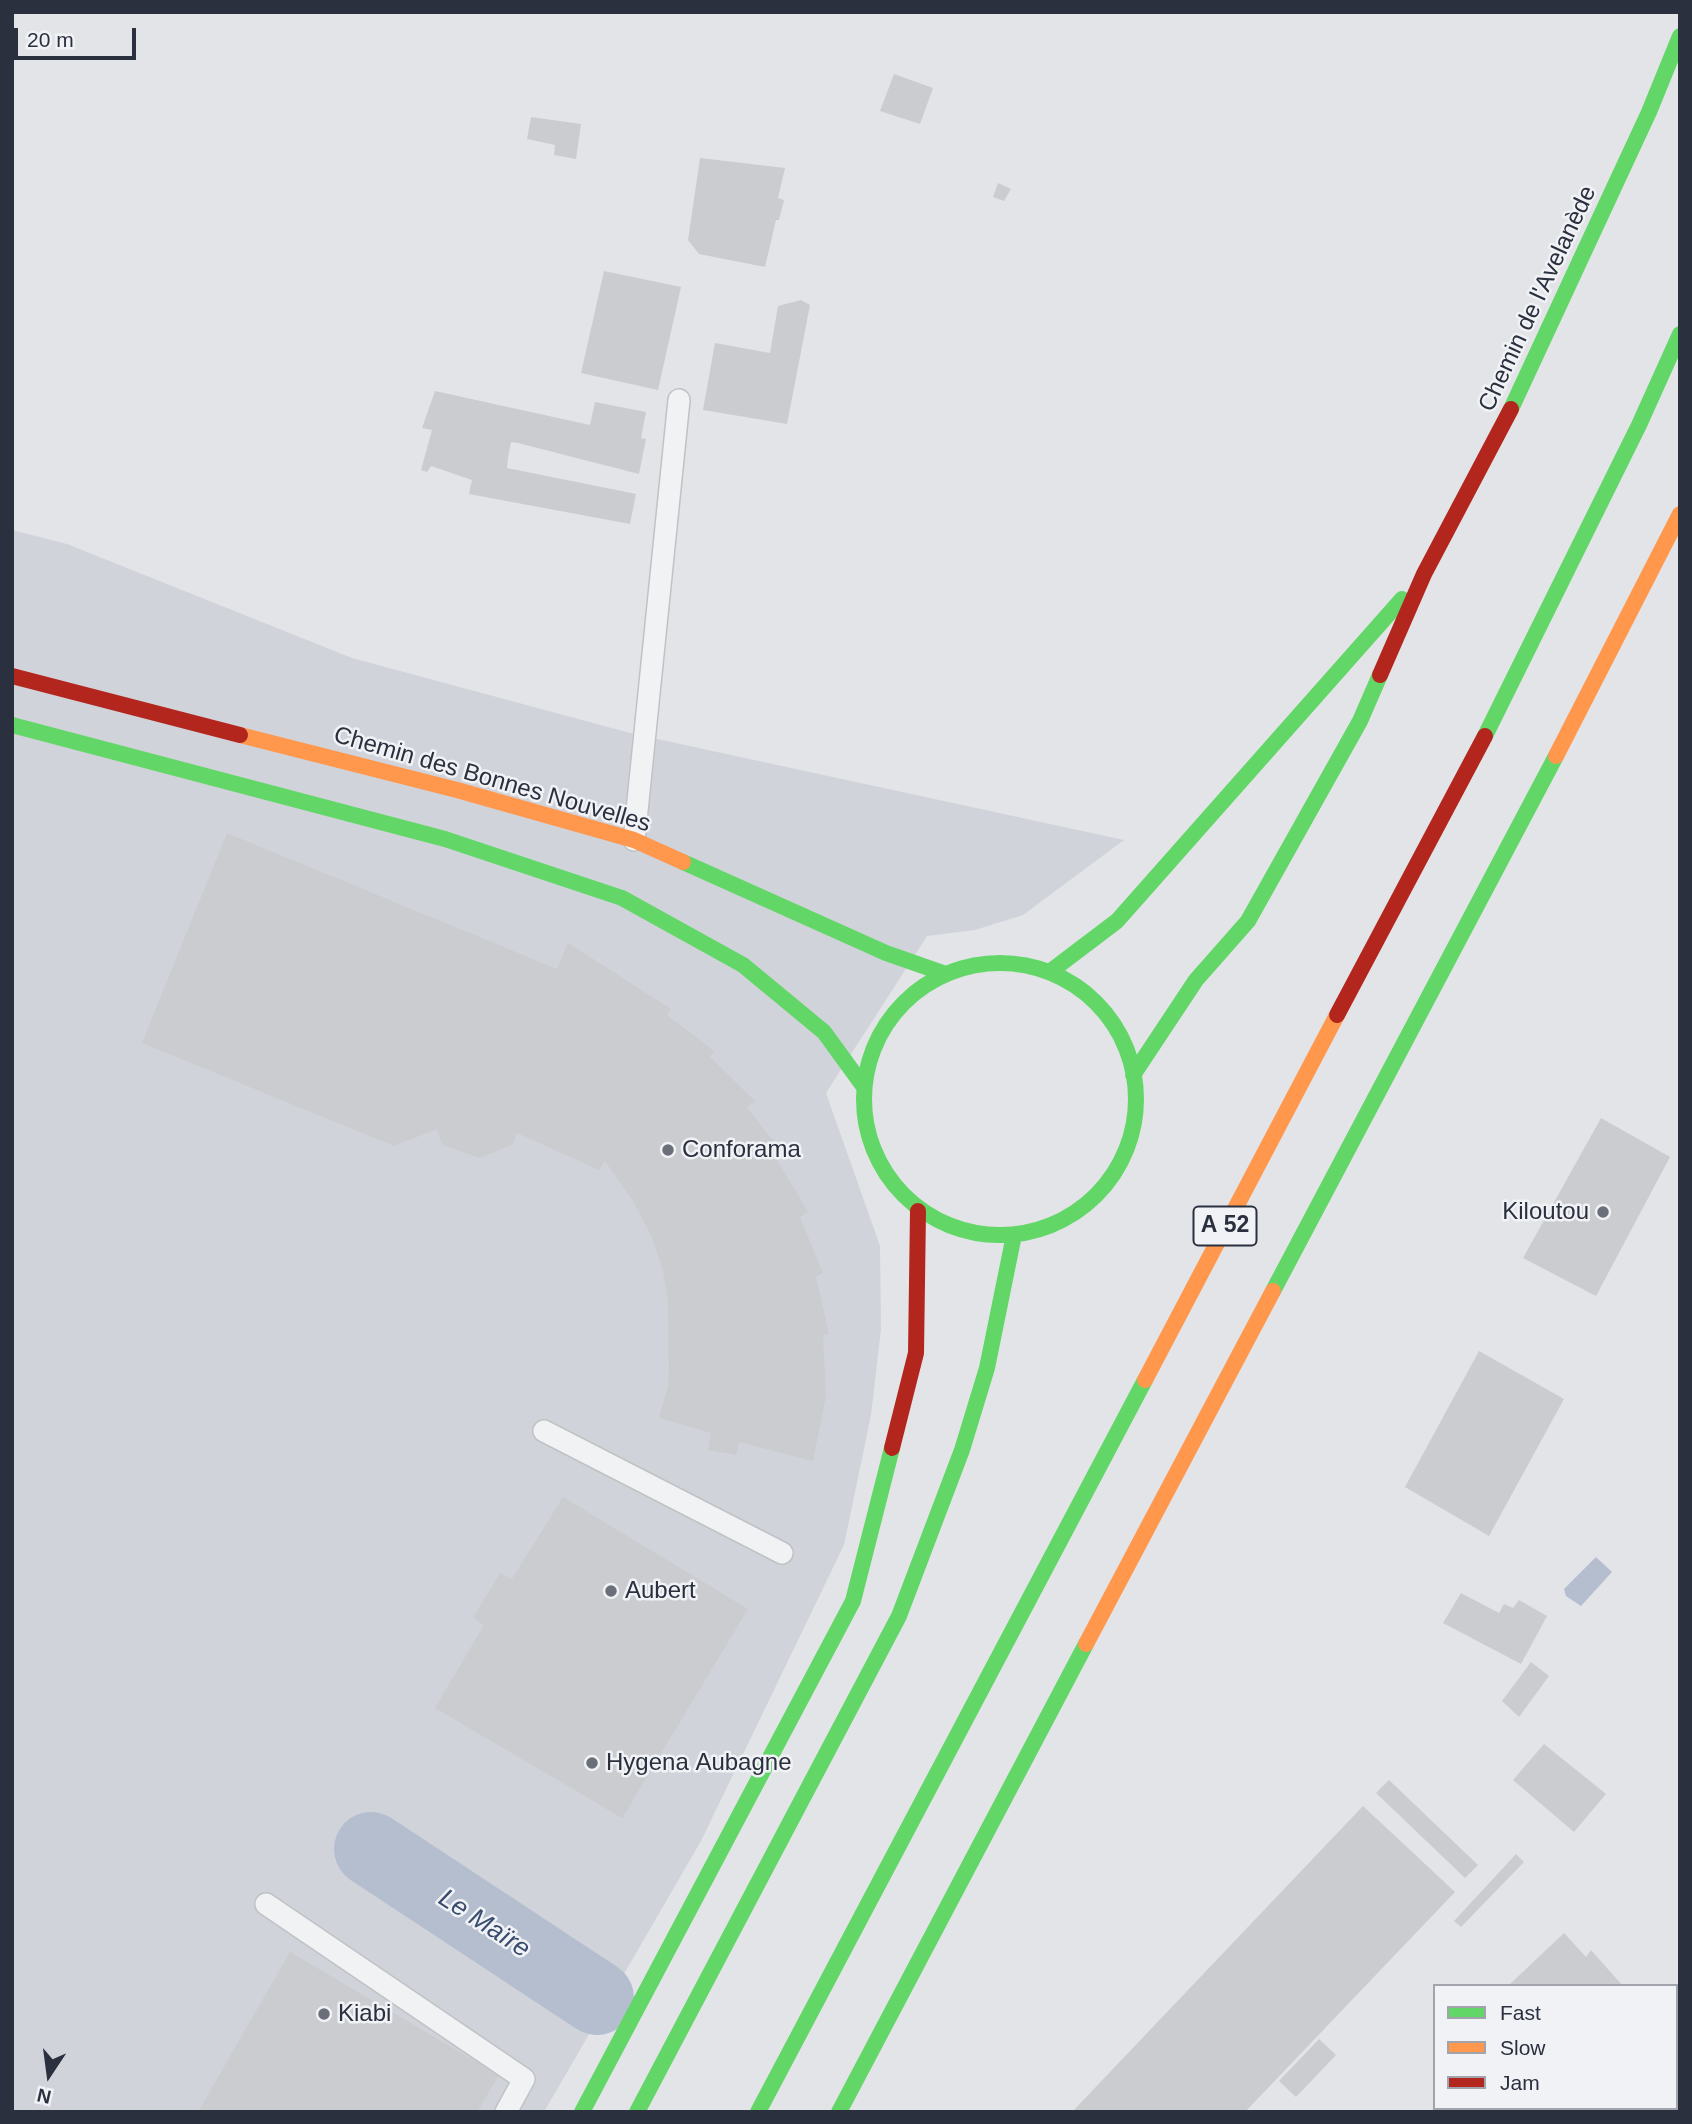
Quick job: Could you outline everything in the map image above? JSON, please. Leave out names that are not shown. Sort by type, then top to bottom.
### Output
[{"type":"main road","name":"Chemin de l'Avelanède","points":[[1424,573],[1502,429],[1649,112],[1680,36]]},
{"type":"main road","name":"A 52","points":[[758,2112],[1501,705],[1639,425],[1680,334]]},
{"type":"main road","name":"A 52","points":[[839,2112],[1680,514]]},
{"type":"main road","points":[[1051,971],[1117,921],[1424,573]]},
{"type":"main road","points":[[1133,1075],[1196,980],[1248,921],[1360,721],[1424,573]]},
{"type":"main road","name":"Chemin des Bonnes Nouvelles","points":[[12,676],[457,790],[634,840],[886,953],[943,973]]},
{"type":"main road","points":[[12,725],[445,839],[622,898],[743,965],[824,1032],[864,1087]]},
{"type":"main road","points":[[1010,962],[1051,971],[1083,989],[1109,1014],[1128,1045],[1136,1125],[1121,1166],[1093,1200],[1057,1224],[1014,1235],[949,1226],[918,1211],[880,1163],[867,1126],[864,1087],[874,1046],[904,1001],[943,973],[967,966],[1010,962]]},
{"type":"main road","points":[[582,2112],[652,1987],[853,1601],[916,1353],[918,1211]]},
{"type":"main road","points":[[637,2112],[899,1616],[962,1450],[980,1391],[1014,1235]]},
{"type":"lane","points":[[634,840],[679,400]]},
{"type":"lane","points":[[544,1431],[782,1553]]},
{"type":"lane","points":[[266,1904],[524,2079],[506,2112]]},
{"type":"shaded area","points":[[12,530],[67,544],[352,658],[634,734],[1124,840],[1023,915],[975,930],[927,936],[826,1093],[880,1246],[881,1329],[871,1415],[844,1545],[701,1841],[544,2112],[12,2112]]},
{"type":"water","points":[[1596,1557],[1612,1572],[1581,1606],[1566,1596],[1564,1589]]},
{"type":"building","points":[[894,74],[933,88],[920,124],[880,111]]},
{"type":"building","points":[[531,117],[581,124],[576,159],[554,155],[555,145],[527,139]]},
{"type":"building","points":[[700,158],[785,168],[778,198],[784,200],[779,220],[776,220],[765,267],[699,254],[688,240]]},
{"type":"building","points":[[998,183],[1011,189],[1004,201],[993,197]]},
{"type":"building","points":[[604,271],[681,287],[658,390],[581,373]]},
{"type":"building","points":[[801,300],[810,305],[787,424],[703,410],[715,343],[770,353],[778,306]]},
{"type":"building","points":[[435,391],[590,425],[595,402],[646,412],[641,438],[646,439],[639,474],[511,442],[508,458],[507,468],[636,494],[630,524],[469,494],[472,480],[431,466],[427,472],[421,470],[432,430],[422,428]]},
{"type":"building","name":"Conforama","points":[[227,833],[557,969],[568,943],[671,1009],[667,1015],[714,1051],[710,1057],[755,1101],[747,1107],[783,1154],[777,1160],[808,1212],[800,1217],[823,1273],[816,1277],[829,1334],[823,1335],[826,1396],[813,1461],[739,1442],[736,1455],[708,1450],[711,1433],[659,1418],[668,1386],[669,1370],[668,1303],[663,1271],[652,1238],[633,1201],[605,1161],[599,1170],[517,1133],[513,1144],[480,1158],[442,1145],[437,1129],[394,1146],[142,1043]]},
{"type":"building","points":[[1601,1118],[1670,1157],[1596,1296],[1523,1258]]},
{"type":"building","points":[[1479,1351],[1564,1399],[1489,1536],[1405,1487]]},
{"type":"building","points":[[563,1497],[748,1609],[622,1818],[435,1708],[484,1625],[473,1618],[500,1573],[512,1579]]},
{"type":"building","points":[[1461,1593],[1499,1613],[1504,1604],[1513,1608],[1519,1600],[1547,1616],[1521,1664],[1443,1623]]},
{"type":"building","points":[[1531,1662],[1549,1676],[1519,1717],[1502,1701]]},
{"type":"building","points":[[1544,1744],[1606,1794],[1574,1832],[1513,1780]]},
{"type":"building","points":[[1389,1780],[1478,1865],[1465,1878],[1376,1793]]},
{"type":"building","points":[[1363,1806],[1455,1892],[1245,2112],[1072,2112]]},
{"type":"building","points":[[1516,1854],[1524,1862],[1461,1927],[1454,1921]]},
{"type":"building","points":[[1564,1933],[1586,1957],[1591,1950],[1621,1984],[1510,1984]]},
{"type":"building","name":"Kiabi","points":[[290,1952],[499,2075],[477,2112],[198,2112]]},
{"type":"building","points":[[1319,2039],[1336,2055],[1296,2097],[1279,2081]]},
{"type":"building","points":[[1554,2110],[1611,2110],[1609,2112],[1552,2112]]},
{"type":"waterway","name":"Le Maïre","points":[[371,1849],[597,1998]]},
{"type":"traffic: fast","points":[[1511,409],[1649,112],[1680,36]]},
{"type":"traffic: fast","points":[[1485,736],[1639,425],[1680,334]]},
{"type":"traffic: fast","points":[[1051,971],[1117,921],[1402,599]]},
{"type":"traffic: fast","points":[[1133,1075],[1196,980],[1248,921],[1360,721],[1380,675]]},
{"type":"traffic: fast","points":[[12,725],[445,839],[622,898],[743,965],[824,1032],[864,1087]]},
{"type":"traffic: fast","points":[[1273,1291],[1556,756]]},
{"type":"traffic: fast","points":[[683,862],[886,953],[943,973]]},
{"type":"traffic: fast","points":[[1000,963],[1027,966],[1052,973],[1076,986],[1096,1003],[1113,1023],[1126,1047],[1133,1072],[1136,1099],[1133,1126],[1126,1151],[1113,1175],[1096,1195],[1076,1212],[1052,1225],[1027,1232],[1000,1235],[973,1232],[948,1225],[924,1212],[904,1195],[887,1175],[874,1151],[867,1126],[864,1099],[867,1072],[874,1047],[887,1023],[904,1003],[924,986],[948,973],[973,966],[1000,963]]},
{"type":"traffic: fast","points":[[637,2112],[899,1616],[962,1450],[987,1368],[1014,1235]]},
{"type":"traffic: fast","points":[[758,2112],[1145,1380]]},
{"type":"traffic: fast","points":[[582,2112],[853,1601],[892,1448]]},
{"type":"traffic: fast","points":[[839,2112],[1086,1644]]},
{"type":"traffic: slow","points":[[1556,756],[1680,514]]},
{"type":"traffic: slow","points":[[240,735],[457,790],[634,840],[683,862]]},
{"type":"traffic: slow","points":[[1145,1380],[1337,1015]]},
{"type":"traffic: slow","points":[[1086,1644],[1273,1291]]},
{"type":"traffic: jam","points":[[1380,675],[1424,574],[1511,409]]},
{"type":"traffic: jam","points":[[12,676],[240,735]]},
{"type":"traffic: jam","points":[[1337,1015],[1485,736]]},
{"type":"traffic: jam","points":[[892,1448],[916,1353],[918,1211]]},
{"type":"place","name":"Conforama","points":[[668,1150]]},
{"type":"place","name":"Kiloutou","points":[[1603,1212]]},
{"type":"place","name":"Aubert","points":[[611,1591]]},
{"type":"place","name":"Hygena Aubagne","points":[[592,1763]]},
{"type":"place","name":"Kiabi","points":[[324,2014]]}]
